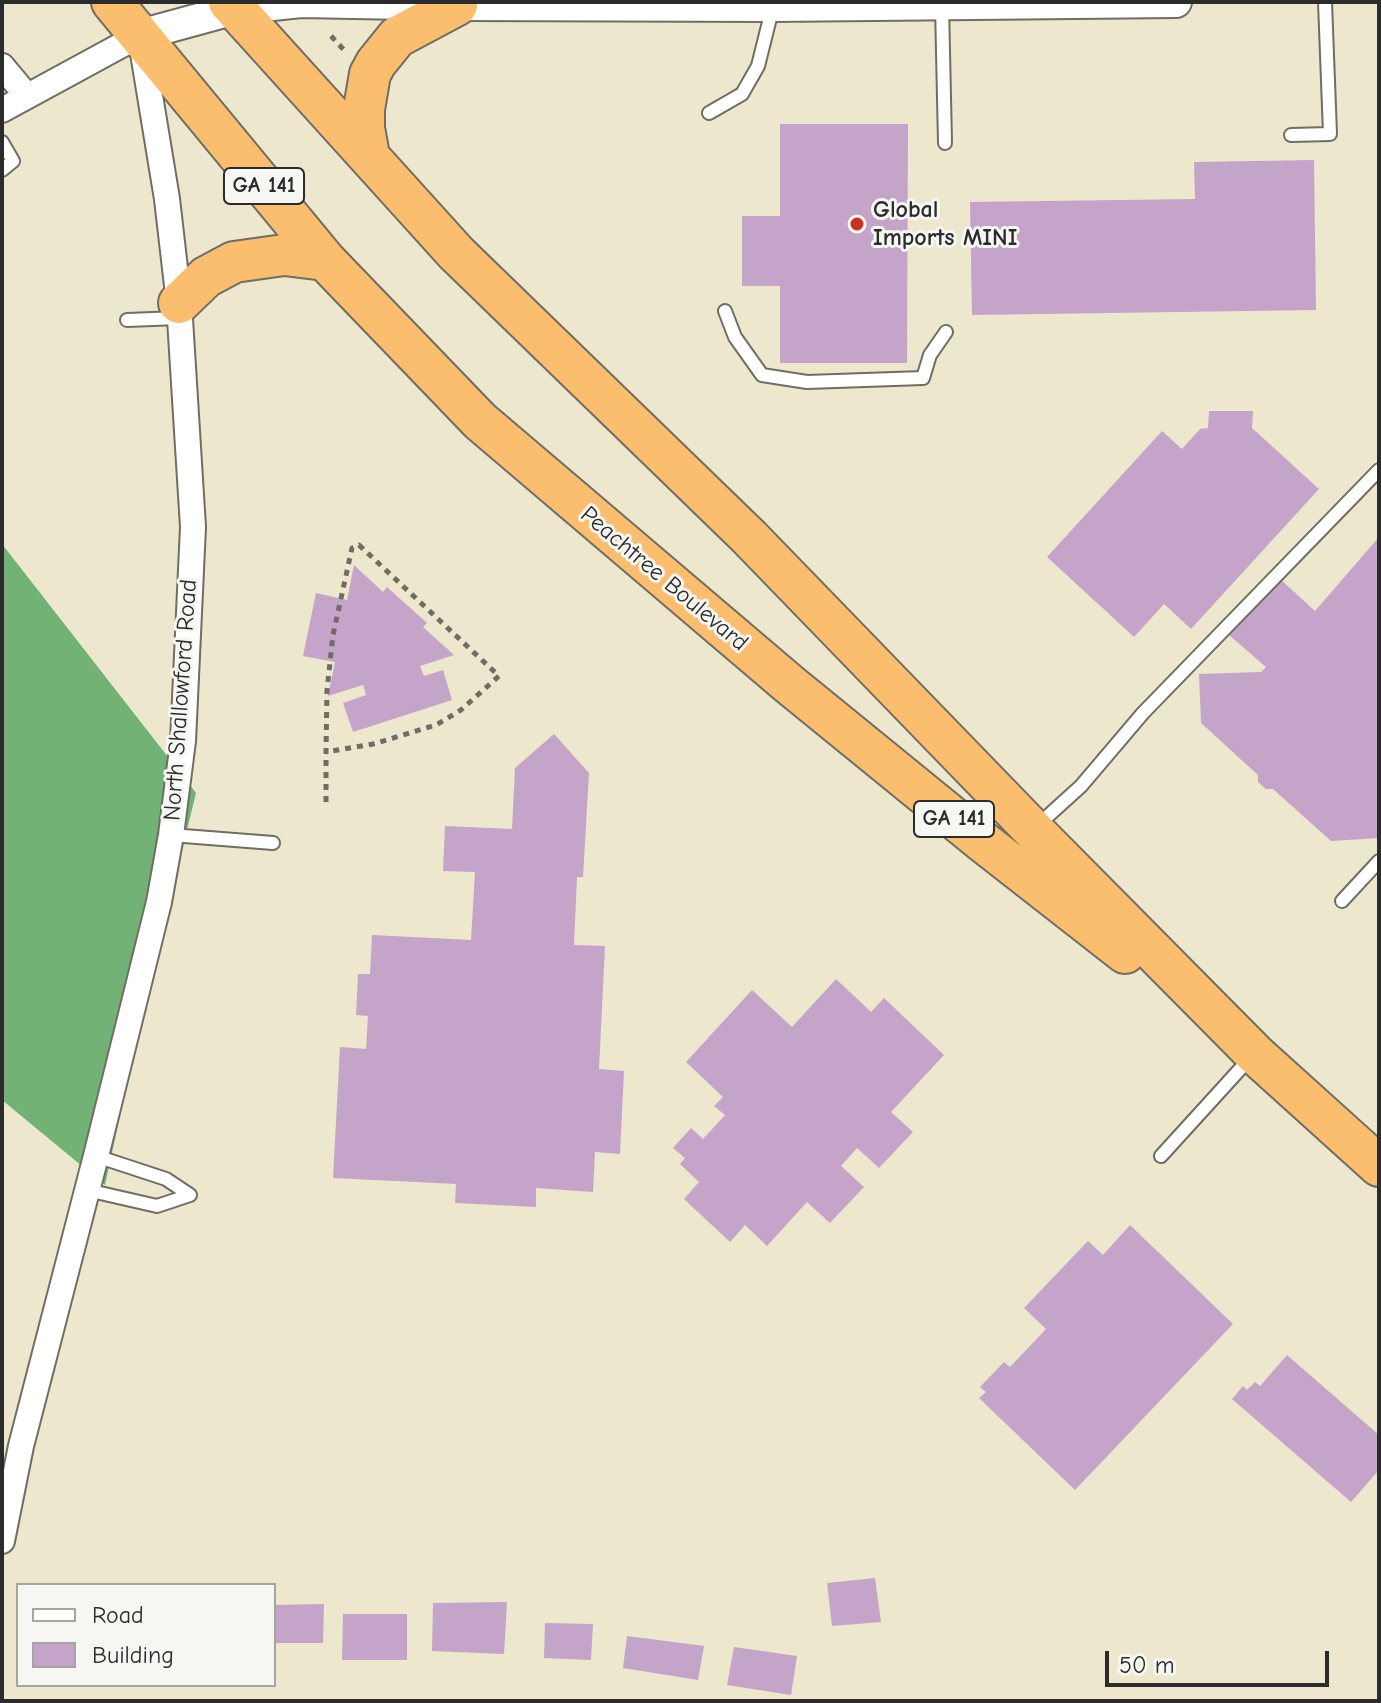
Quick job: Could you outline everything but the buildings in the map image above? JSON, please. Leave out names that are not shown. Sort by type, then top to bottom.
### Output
[{"type":"highway","name":"GA 141","points":[[112,2],[140,35]]},
{"type":"highway","points":[[369,156],[364,109],[370,74],[376,63],[397,37],[457,5]]},
{"type":"highway","name":"Peachtree Boulevard","points":[[232,6],[456,253],[749,537],[1255,1054],[1379,1166]]},
{"type":"highway","name":"Peachtree Boulevard","points":[[140,35],[325,260],[480,421],[789,684],[1255,1054]]},
{"type":"highway","points":[[179,310],[206,277],[234,262],[284,255],[325,260]]},
{"type":"street","points":[[2,110],[140,35],[232,6],[301,2],[942,5],[1176,2]]},
{"type":"street","name":"North Shallowford Road","points":[[2,1541],[11,1442],[87,1190],[159,902],[183,741],[193,527],[179,310],[167,199],[140,35]]},
{"type":"street","points":[[2,66],[27,96]]},
{"type":"lane","points":[[1291,135],[1330,134],[1325,2]]},
{"type":"lane","points":[[709,113],[742,94],[758,66],[761,4]]},
{"type":"lane","points":[[942,5],[945,143]]},
{"type":"lane","points":[[2,142],[13,161],[2,170]]},
{"type":"lane","points":[[127,320],[179,310]]},
{"type":"lane","points":[[725,311],[735,337],[762,375],[807,382],[923,378],[930,355],[946,332]]},
{"type":"lane","points":[[1033,830],[1081,786],[1143,713],[1379,470]]},
{"type":"lane","points":[[171,835],[273,843]]},
{"type":"lane","points":[[1342,901],[1379,861]]},
{"type":"lane","points":[[1161,1156],[1255,1054]]},
{"type":"lane","points":[[87,1190],[157,1206],[190,1195],[166,1179],[96,1156]]},
{"type":"path","points":[[326,752],[373,744],[436,725],[461,710],[499,676],[359,545],[352,548],[333,635],[327,690],[326,752],[326,802]]},
{"type":"green space","points":[[2,544],[196,793],[105,1185],[2,1100]]},
{"type":"place","name":"Global Imports MINI","points":[[857,224]]}]
